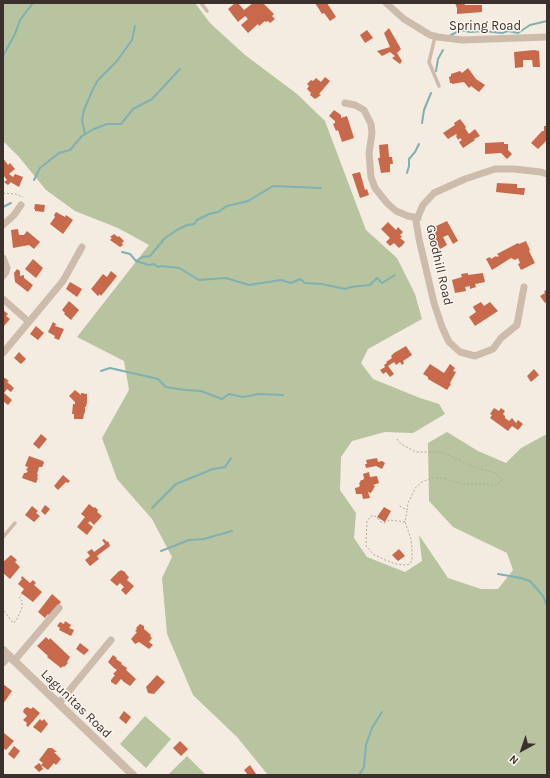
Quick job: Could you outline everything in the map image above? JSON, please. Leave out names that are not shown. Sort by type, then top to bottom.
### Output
[{"type":"street","name":"Spring Road","points":[[386,3],[404,19],[435,36],[446,39],[547,38]]},
{"type":"street","points":[[345,103],[364,110],[371,124],[372,133],[368,153],[371,177],[375,188],[387,203],[396,211],[418,218]]},
{"type":"street","name":"Goodhill Road","points":[[524,287],[517,325],[501,338],[493,349],[475,356],[460,352],[449,342],[436,309],[419,239],[416,220],[423,205],[434,193],[452,184],[495,169],[521,169],[547,174]]},
{"type":"street","points":[[3,225],[14,215],[21,205]]},
{"type":"street","points":[[3,353],[62,281],[82,247]]},
{"type":"street","points":[[3,258],[6,272],[3,276]]},
{"type":"street","points":[[3,299],[29,322]]},
{"type":"street","points":[[3,663],[11,659],[59,608]]},
{"type":"street","points":[[59,703],[111,640]]},
{"type":"street","name":"Lagunitas Road","points":[[3,650],[133,775]]},
{"type":"lane","points":[[201,3],[207,11]]},
{"type":"lane","points":[[435,36],[428,62],[439,86]]},
{"type":"lane","points":[[3,537],[15,523]]},
{"type":"path","points":[[3,193],[15,194],[23,197]]},
{"type":"path","points":[[397,439],[400,444],[416,452],[438,452],[449,455],[471,466],[495,473],[502,479],[501,482],[494,486],[488,484],[462,484],[442,478],[432,478],[422,482],[416,487],[408,503],[405,522],[411,539],[412,560],[410,564],[396,564],[385,560],[373,554],[366,546],[367,521],[371,516],[375,516],[381,522],[390,520],[405,522]]},
{"type":"path","points":[[398,505],[407,510]]},
{"type":"path","points":[[4,611],[13,623],[22,608],[22,601],[19,598],[22,594]]},
{"type":"green space","points":[[3,3],[195,3],[210,23],[245,55],[297,94],[325,121],[366,230],[397,258],[415,294],[422,319],[368,349],[361,363],[373,379],[439,404],[445,414],[413,433],[385,432],[352,441],[341,457],[340,490],[356,513],[354,538],[367,557],[405,572],[422,561],[419,535],[448,578],[481,589],[498,589],[513,570],[507,553],[453,527],[429,501],[428,443],[447,432],[478,451],[506,463],[521,448],[547,434],[547,775],[268,775],[237,737],[193,695],[167,634],[162,578],[172,557],[152,519],[117,479],[102,438],[129,390],[124,361],[77,337],[149,245],[118,228],[75,211],[46,190],[19,157],[3,141]]},
{"type":"green space","points":[[145,716],[171,739],[146,768],[120,744]]},
{"type":"green space","points":[[187,756],[206,775],[168,775]]},
{"type":"building","points":[[235,3],[238,3],[244,10],[253,3],[263,3],[274,14],[272,16],[275,19],[270,23],[265,21],[259,26],[258,24],[248,33],[241,25],[248,19],[245,16],[238,22],[228,9]]},
{"type":"building","points":[[315,3],[327,3],[336,17],[330,21],[324,13],[322,14]]},
{"type":"building","points":[[455,3],[464,3],[465,5],[482,5],[482,12],[457,14]]},
{"type":"building","points":[[389,28],[401,49],[397,53],[402,61],[400,64],[392,58],[395,56],[390,52],[382,56],[377,51],[390,47],[384,33]]},
{"type":"building","points":[[367,30],[373,38],[365,43],[360,35]]},
{"type":"building","points":[[539,51],[540,67],[533,67],[532,60],[523,60],[523,67],[515,68],[514,52]]},
{"type":"building","points":[[468,68],[476,79],[485,85],[479,92],[471,86],[469,88],[464,82],[450,83],[449,77],[451,74],[460,71],[462,73]]},
{"type":"building","points":[[325,77],[330,81],[319,94],[321,95],[315,99],[310,95],[311,93],[307,89],[309,86],[307,84],[316,78],[321,82]]},
{"type":"building","points":[[334,110],[341,115],[341,118],[347,116],[354,138],[342,142],[338,130],[336,131],[333,124],[335,121],[329,116]]},
{"type":"building","points":[[460,119],[469,134],[475,129],[480,136],[463,148],[459,142],[462,140],[460,138],[458,140],[456,134],[448,139],[443,133],[455,125],[454,123]]},
{"type":"building","points":[[544,126],[547,126],[547,140],[538,149],[531,143],[542,131],[544,131]]},
{"type":"building","points":[[504,142],[504,144],[508,144],[508,150],[512,154],[507,159],[501,153],[485,154],[485,143]]},
{"type":"building","points":[[388,144],[389,157],[392,157],[393,164],[390,164],[390,172],[381,173],[378,158],[380,158],[379,145]]},
{"type":"building","points":[[3,158],[8,165],[10,163],[15,169],[9,174],[13,177],[15,174],[23,177],[19,187],[11,182],[8,185],[4,182],[7,180],[3,175]]},
{"type":"building","points":[[360,172],[365,190],[367,189],[369,195],[360,198],[352,174]]},
{"type":"building","points":[[497,183],[517,184],[517,188],[525,188],[524,195],[496,192]]},
{"type":"building","points":[[35,204],[45,205],[44,212],[35,211]]},
{"type":"building","points":[[56,212],[65,217],[66,215],[73,220],[63,234],[50,224],[55,217],[54,215]]},
{"type":"building","points":[[447,221],[458,241],[453,244],[448,235],[443,237],[447,245],[440,249],[437,243],[431,246],[428,239],[434,236],[432,228]]},
{"type":"building","points":[[388,222],[396,230],[398,227],[403,232],[400,235],[402,237],[400,238],[405,242],[399,248],[394,243],[390,246],[386,242],[390,238],[381,229]]},
{"type":"building","points":[[18,229],[19,235],[24,235],[27,231],[40,242],[34,249],[29,245],[13,248],[11,230]]},
{"type":"building","points":[[114,234],[118,237],[119,236],[124,241],[122,243],[123,245],[120,247],[110,240],[112,238],[110,237]]},
{"type":"building","points":[[526,241],[535,263],[521,270],[518,264],[520,263],[518,258],[515,260],[511,258],[492,270],[486,259],[490,257],[491,259],[496,256],[497,257],[499,256],[497,254],[518,243],[519,244]]},
{"type":"building","points":[[33,259],[43,268],[36,278],[25,269]]},
{"type":"building","points":[[17,269],[20,271],[20,276],[24,275],[24,278],[33,285],[28,292],[15,282],[14,273]]},
{"type":"building","points":[[111,271],[117,276],[101,296],[100,294],[98,296],[91,289],[103,274],[107,277]]},
{"type":"building","points":[[468,273],[468,275],[483,273],[485,282],[475,284],[476,287],[470,289],[470,286],[465,287],[466,291],[455,293],[452,280],[462,277],[461,274]]},
{"type":"building","points":[[70,282],[82,289],[77,297],[66,289]]},
{"type":"building","points":[[547,290],[547,302],[545,303],[540,296]]},
{"type":"building","points":[[69,301],[79,310],[71,320],[62,310]]},
{"type":"building","points":[[481,302],[484,306],[490,302],[498,311],[475,326],[469,317],[476,312],[473,307]]},
{"type":"building","points":[[3,310],[8,314],[6,316],[10,319],[4,326],[3,325]]},
{"type":"building","points":[[53,322],[56,324],[55,326],[64,329],[59,340],[54,338],[55,336],[48,332]]},
{"type":"building","points":[[36,326],[44,333],[38,340],[30,334]]},
{"type":"building","points":[[406,346],[412,355],[403,361],[404,363],[402,365],[400,362],[396,365],[394,362],[388,366],[394,374],[390,377],[386,372],[383,374],[380,370],[385,367],[384,365],[387,363],[386,362],[392,358],[391,356],[394,353]]},
{"type":"building","points":[[19,352],[26,359],[21,364],[14,358]]},
{"type":"building","points":[[430,364],[444,373],[450,364],[455,368],[453,371],[456,372],[447,390],[428,379],[428,377],[423,374]]},
{"type":"building","points":[[534,369],[539,375],[531,382],[527,376]]},
{"type":"building","points":[[3,378],[9,381],[7,382],[14,388],[11,392],[7,389],[4,393],[12,400],[8,405],[3,401]]},
{"type":"building","points":[[75,390],[81,395],[81,393],[87,394],[87,402],[83,419],[74,419],[74,414],[72,414],[73,404],[75,404],[75,402],[69,396]]},
{"type":"building","points":[[494,408],[499,411],[501,408],[505,411],[503,414],[509,421],[512,418],[516,423],[518,420],[523,424],[518,430],[512,426],[508,431],[490,418],[492,415],[490,414]]},
{"type":"building","points":[[41,434],[47,439],[39,449],[33,444]]},
{"type":"building","points":[[29,456],[43,461],[44,463],[42,467],[39,467],[36,483],[22,478],[24,473],[28,471],[26,470],[28,467],[25,466]]},
{"type":"building","points":[[377,458],[378,462],[382,461],[385,463],[382,469],[376,466],[366,468],[366,460]]},
{"type":"building","points":[[369,472],[370,477],[377,476],[379,483],[373,485],[375,486],[371,493],[368,492],[370,498],[363,499],[362,494],[356,494],[355,488],[359,487],[361,480],[363,480],[363,474]]},
{"type":"building","points":[[63,475],[70,481],[68,483],[66,482],[58,490],[54,486]]},
{"type":"building","points":[[89,504],[94,508],[95,507],[98,510],[97,512],[102,516],[94,525],[90,521],[88,523],[93,527],[87,535],[77,527],[85,517],[81,514]]},
{"type":"building","points":[[45,505],[50,509],[45,515],[41,511]]},
{"type":"building","points":[[32,506],[38,511],[36,513],[40,516],[34,522],[25,515]]},
{"type":"building","points":[[384,507],[391,511],[385,522],[377,517]]},
{"type":"building","points":[[104,539],[107,542],[108,541],[110,546],[97,556],[99,559],[90,566],[85,560],[90,556],[87,552],[92,549],[94,552],[105,544],[102,540]]},
{"type":"building","points":[[399,549],[405,556],[398,561],[392,555]]},
{"type":"building","points":[[11,555],[17,560],[15,562],[20,567],[10,579],[3,573],[3,562]]},
{"type":"building","points":[[121,570],[125,572],[129,577],[127,580],[134,586],[126,595],[121,590],[124,587],[120,583],[117,586],[110,580]]},
{"type":"building","points":[[22,576],[30,583],[33,580],[36,583],[34,585],[42,592],[33,602],[21,593],[24,589],[18,584],[22,579]]},
{"type":"building","points":[[52,594],[61,602],[45,618],[38,612]]},
{"type":"building","points":[[65,621],[71,625],[69,628],[74,630],[71,636],[59,630],[60,628],[57,626],[60,622],[64,624]]},
{"type":"building","points":[[140,624],[144,626],[144,629],[151,635],[150,636],[152,638],[149,642],[153,645],[149,649],[139,642],[135,644],[131,639],[137,632],[135,631],[137,629],[136,628]]},
{"type":"building","points":[[46,637],[49,640],[50,638],[70,657],[67,662],[68,663],[64,667],[63,666],[61,668],[47,657],[48,656],[37,646]]},
{"type":"building","points":[[80,643],[89,650],[84,655],[76,649]]},
{"type":"building","points":[[113,655],[136,679],[130,686],[121,679],[116,685],[111,682],[115,675],[113,674],[117,670],[108,662]]},
{"type":"building","points":[[157,675],[165,682],[154,694],[148,693],[146,687]]},
{"type":"building","points":[[3,684],[12,691],[3,704]]},
{"type":"building","points":[[27,707],[31,709],[33,707],[40,713],[28,727],[26,725],[27,723],[23,720],[27,716],[23,712]]},
{"type":"building","points":[[124,711],[131,717],[126,724],[119,718]]},
{"type":"building","points":[[40,719],[42,721],[44,719],[48,724],[41,733],[33,727]]},
{"type":"building","points":[[4,733],[14,741],[6,750],[3,748]]},
{"type":"building","points":[[180,741],[188,749],[181,756],[173,748]]},
{"type":"building","points":[[14,746],[20,751],[14,759],[8,754]]},
{"type":"building","points":[[48,748],[52,748],[57,752],[54,752],[61,759],[56,765],[54,763],[48,770],[41,765],[43,763],[39,760]]},
{"type":"building","points":[[39,763],[43,769],[39,772],[34,767]]},
{"type":"building","points":[[250,765],[256,774],[255,775],[248,775],[244,770]]},
{"type":"waterway","points":[[3,56],[15,34],[20,20],[33,3]]},
{"type":"waterway","points":[[451,35],[461,30],[470,32],[484,31],[502,33],[508,31],[518,33],[530,25],[547,21]]},
{"type":"waterway","points":[[85,134],[82,120],[84,110],[93,89],[98,80],[117,61],[132,40],[135,26]]},
{"type":"waterway","points":[[436,71],[438,59],[443,50]]},
{"type":"waterway","points":[[34,180],[40,168],[59,153],[70,150],[82,136],[107,124],[121,124],[133,109],[152,99],[180,69]]},
{"type":"waterway","points":[[422,123],[424,110],[431,93]]},
{"type":"waterway","points":[[407,173],[409,159],[419,144]]},
{"type":"waterway","points":[[136,261],[143,257],[150,256],[165,238],[177,230],[187,225],[194,224],[197,220],[209,214],[218,212],[227,206],[248,201],[273,186],[321,188]]},
{"type":"waterway","points":[[3,207],[11,203]]},
{"type":"waterway","points":[[122,252],[130,254],[136,261],[149,265],[154,264],[158,267],[179,268],[199,280],[226,278],[249,285],[281,280],[291,283],[300,279],[305,283],[322,284],[345,289],[370,285],[377,278],[382,283],[395,275]]},
{"type":"waterway","points":[[101,371],[110,368],[158,379],[166,387],[201,391],[222,399],[229,394],[243,397],[259,394],[283,395]]},
{"type":"waterway","points":[[152,508],[176,484],[213,469],[225,467],[231,458]]},
{"type":"waterway","points":[[161,551],[189,540],[204,539],[232,531]]},
{"type":"waterway","points":[[498,574],[530,581],[543,596],[547,606]]},
{"type":"waterway","points":[[359,775],[364,767],[366,745],[372,728],[382,712]]}]
